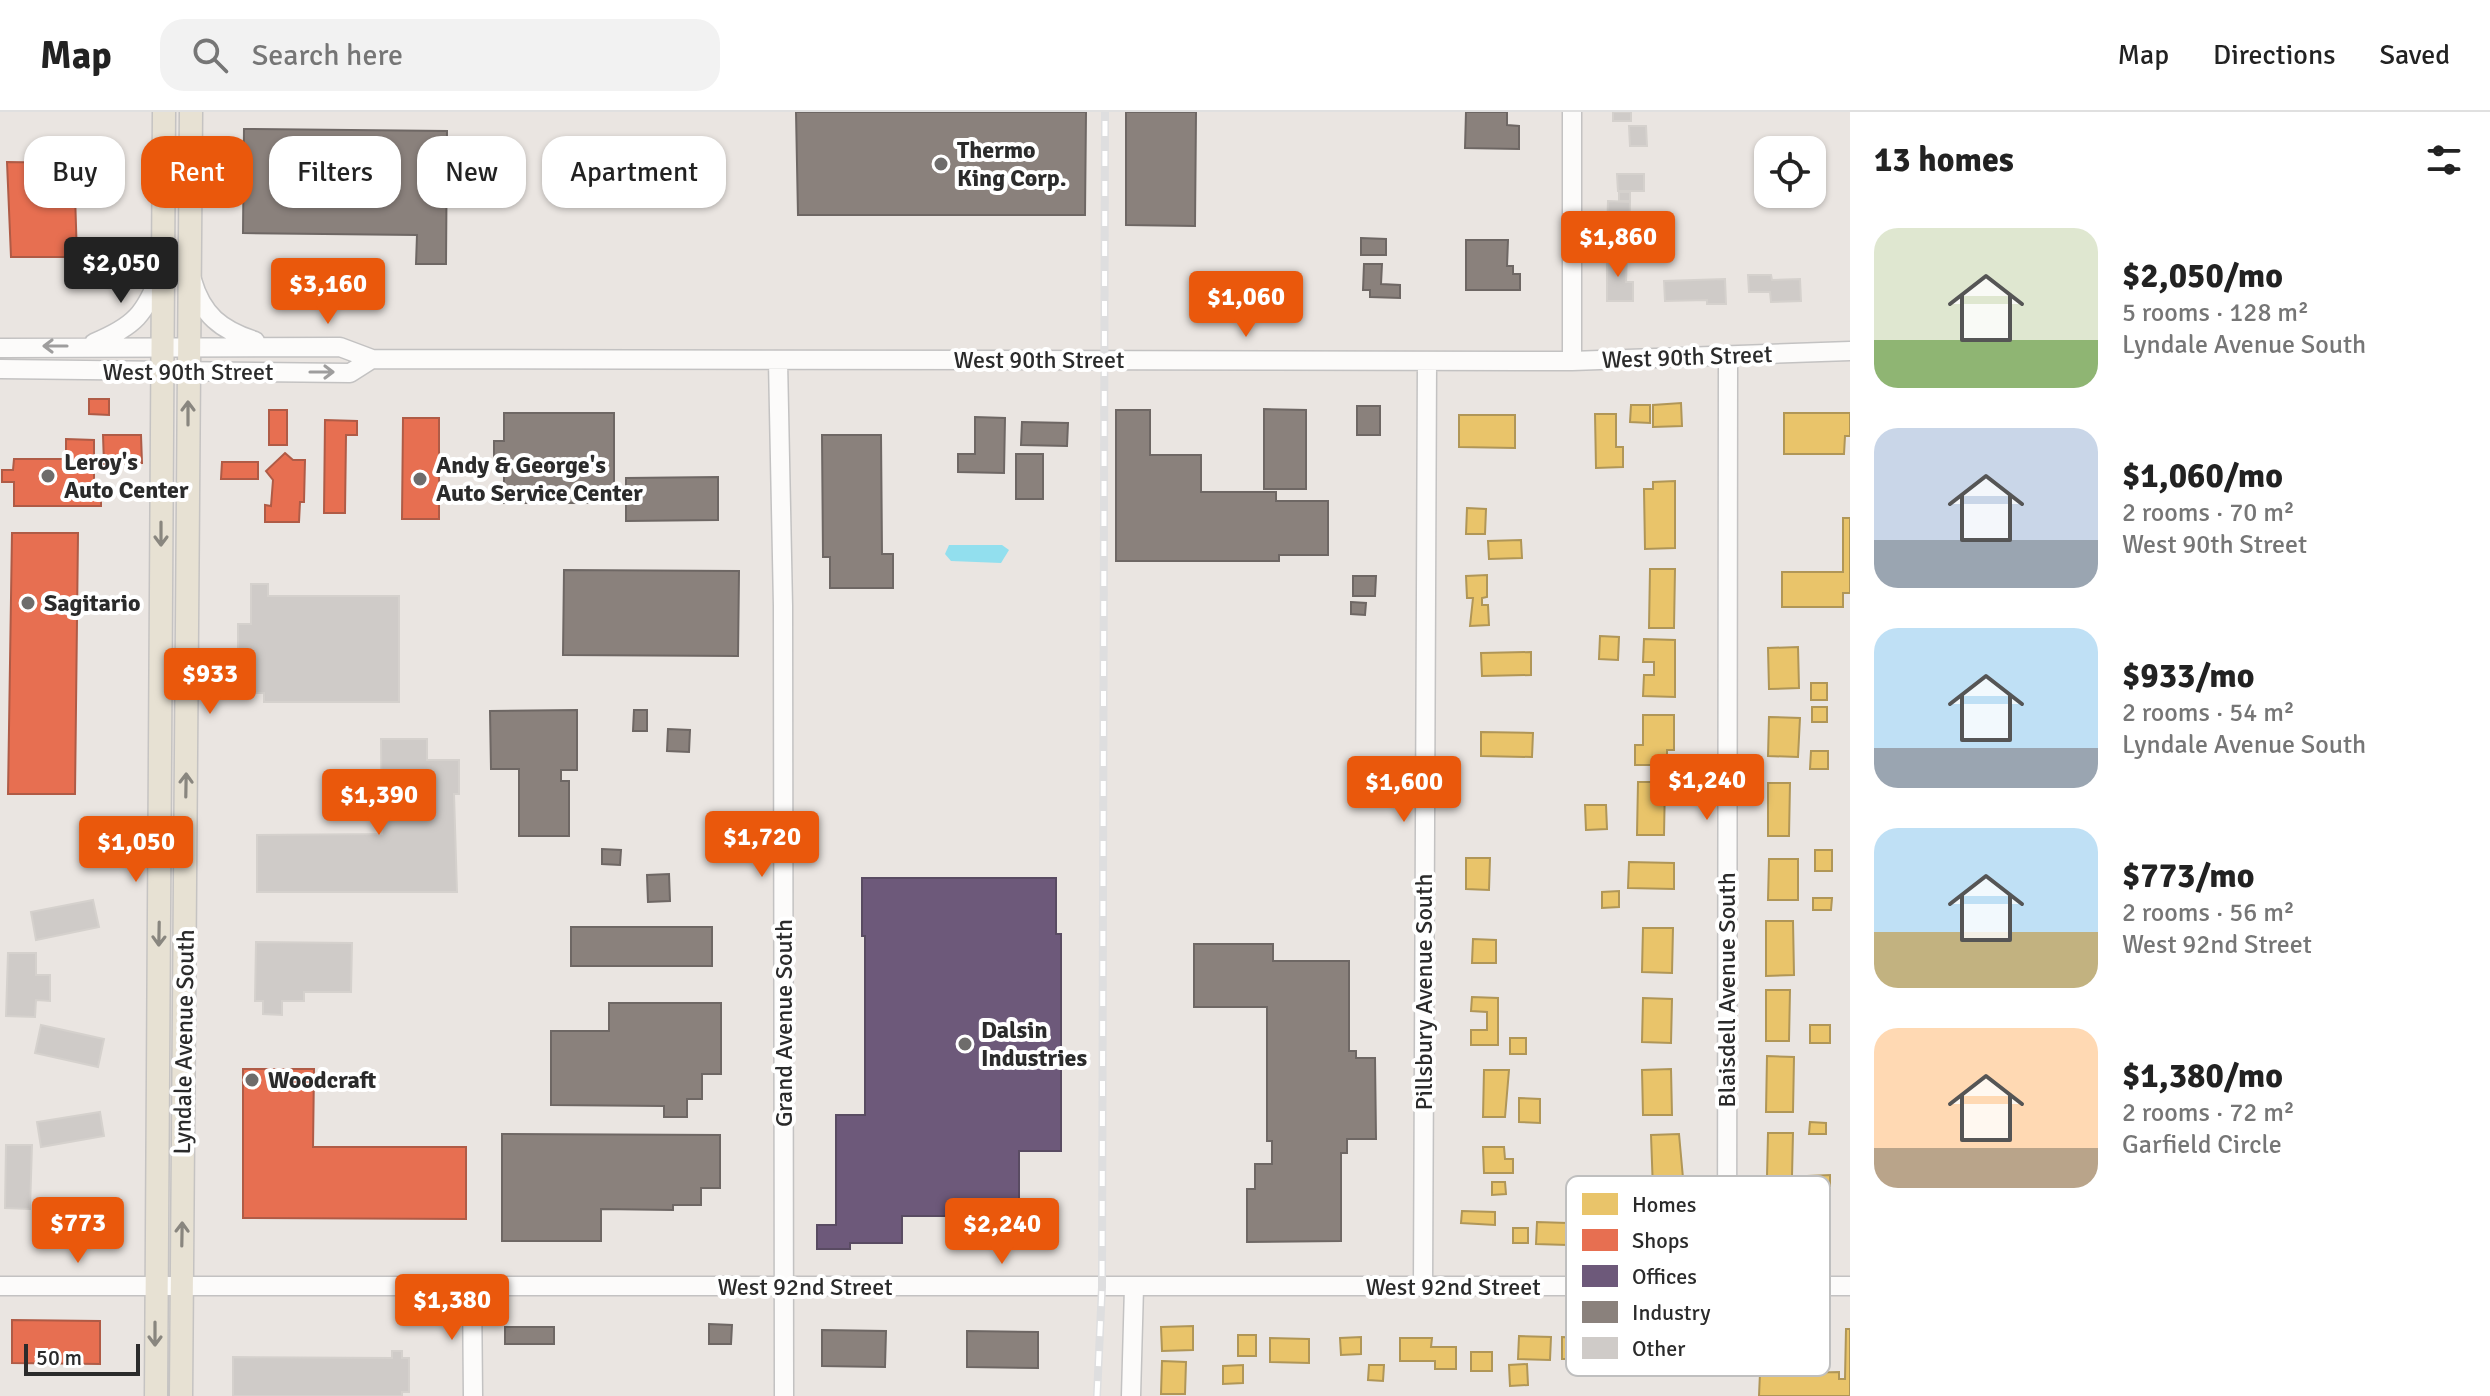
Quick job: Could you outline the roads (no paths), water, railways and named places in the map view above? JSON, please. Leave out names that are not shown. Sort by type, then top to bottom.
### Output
[{"type":"main road","name":"Lyndale Avenue South","points":[[156,1396],[164,112]]},
{"type":"main road","name":"Lyndale Avenue South","points":[[181,1396],[191,112]]},
{"type":"street","points":[[1572,112],[1572,361]]},
{"type":"street","points":[[189,270],[196,293],[213,321],[237,335],[273,347]]},
{"type":"street","points":[[87,346],[117,334],[138,319],[162,271]]},
{"type":"street","name":"West 90th Street","points":[[0,348],[340,347],[372,359],[778,361],[1572,361],[1850,351]]},
{"type":"street","name":"Blaisdell Avenue South","points":[[1727,1176],[1728,357]]},
{"type":"street","name":"West 90th Street","points":[[0,369],[350,373],[372,359]]},
{"type":"street","name":"Grand Avenue South","points":[[778,361],[782,419],[784,1396]]},
{"type":"street","name":"Pillsbury Avenue South","points":[[1423,1287],[1427,361]]},
{"type":"street","name":"West 92nd Street","points":[[0,1286],[1566,1287]]},
{"type":"street","points":[[472,1287],[473,1396]]},
{"type":"street","points":[[1131,1396],[1134,1287]]},
{"type":"water","points":[[949,545],[1002,545],[1009,550],[1001,563],[951,561],[945,554]]},
{"type":"railway","points":[[1097,1396],[1102,1287],[1105,112]]},
{"type":"place","name":"Thermo King Corp.","points":[[941,164]]},
{"type":"place","name":"Leroy's Auto Center","points":[[48,476]]},
{"type":"place","name":"Andy & George's Auto Service Center","points":[[420,479]]},
{"type":"place","name":"Sagitario","points":[[28,603]]},
{"type":"place","name":"Dalsin Industries","points":[[965,1044]]},
{"type":"place","name":"Woodcraft","points":[[252,1080]]}]
